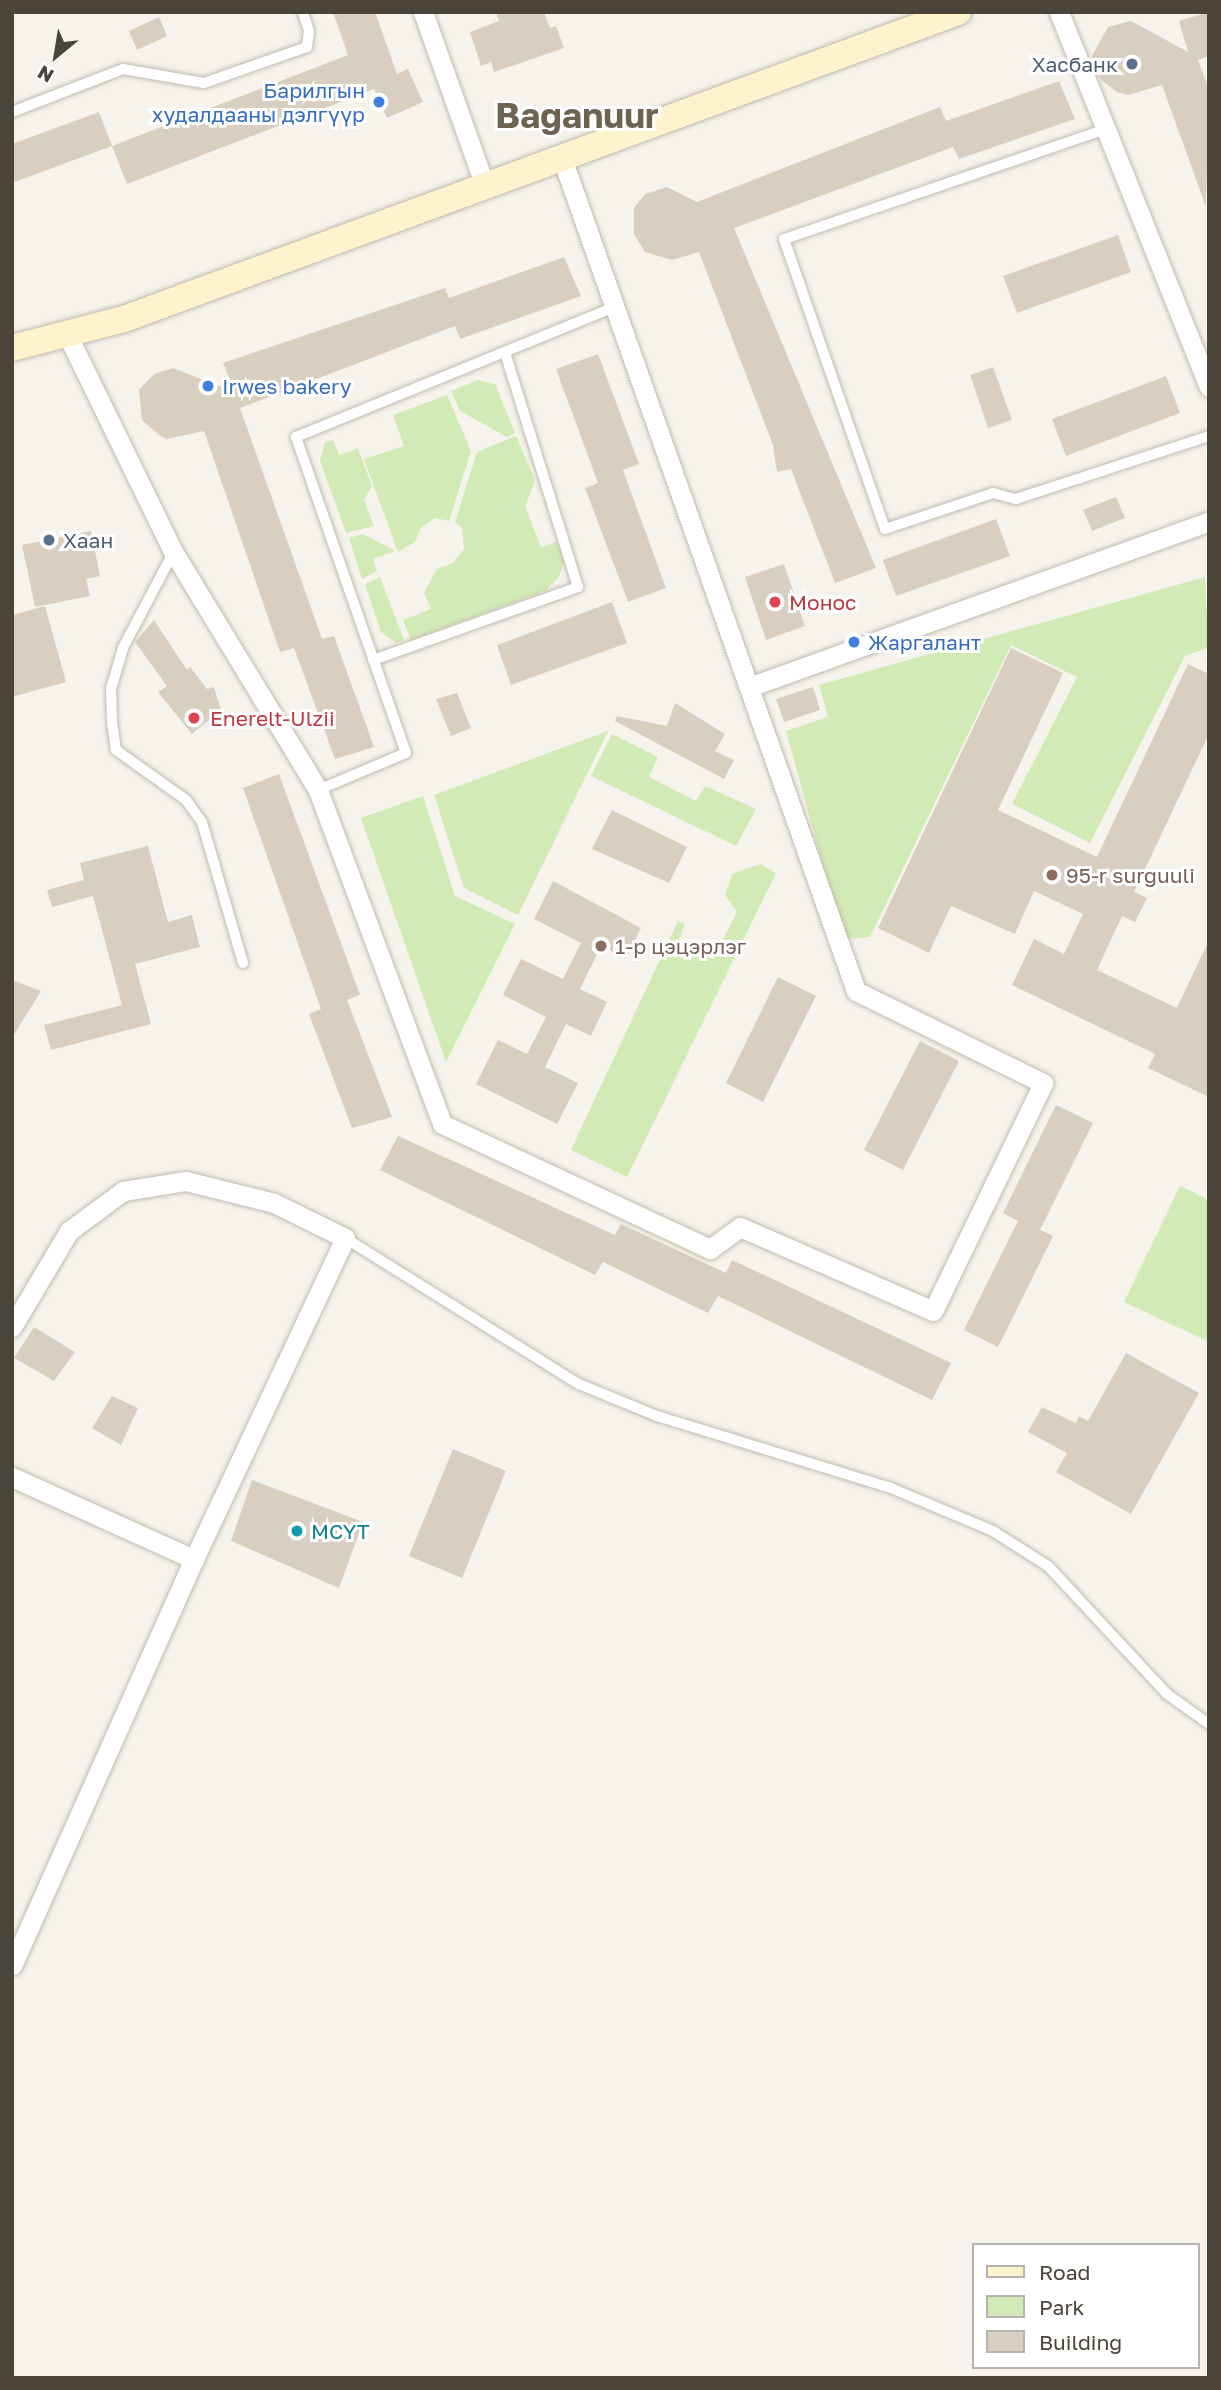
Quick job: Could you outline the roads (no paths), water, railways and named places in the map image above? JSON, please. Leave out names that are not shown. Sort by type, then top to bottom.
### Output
[{"type":"main road","points":[[12,348],[124,319],[958,12]]},
{"type":"street","points":[[423,12],[485,186]]},
{"type":"street","points":[[1059,12],[1209,387]]},
{"type":"street","points":[[67,334],[174,553],[318,790],[442,1124],[710,1249],[740,1227],[933,1311],[1043,1083],[856,991],[562,158]]},
{"type":"street","points":[[749,687],[1209,521]]},
{"type":"street","points":[[12,1327],[69,1231],[123,1191],[186,1181],[274,1203],[345,1238],[194,1559],[12,1965]]},
{"type":"street","points":[[12,1477],[194,1559]]},
{"type":"lane","points":[[12,112],[123,69],[204,83],[307,47],[309,31],[303,12]]},
{"type":"lane","points":[[1106,129],[784,239],[885,529],[993,493],[1016,499],[1209,436]]},
{"type":"lane","points":[[318,790],[406,753],[296,437],[615,307]]},
{"type":"lane","points":[[373,660],[578,587],[505,352]]},
{"type":"lane","points":[[174,553],[123,648],[111,689],[111,722],[116,750],[186,800],[202,821],[243,963]]},
{"type":"lane","points":[[345,1238],[579,1384],[657,1416],[891,1488],[993,1531],[1048,1566],[1167,1694],[1209,1724]]},
{"type":"place","name":"Хасбанк","points":[[1132,64]]},
{"type":"place","name":"Барилгын худалдааны дэлгүүр","points":[[379,102]]},
{"type":"place","name":"Irwes bakery","points":[[208,386]]},
{"type":"place","name":"Хаан","points":[[49,540]]},
{"type":"place","name":"Монос","points":[[775,602]]},
{"type":"place","name":"Жаргалант","points":[[854,642]]},
{"type":"place","name":"Enerelt-Ulzii","points":[[194,718]]},
{"type":"place","name":"95-r surguuli","points":[[1052,875]]},
{"type":"place","name":"1-р цэцэрлэг","points":[[601,946]]},
{"type":"place","name":"МСҮТ","points":[[297,1531]]},
{"type":"district","name":"Baganuur","points":[[577,115]]}]
